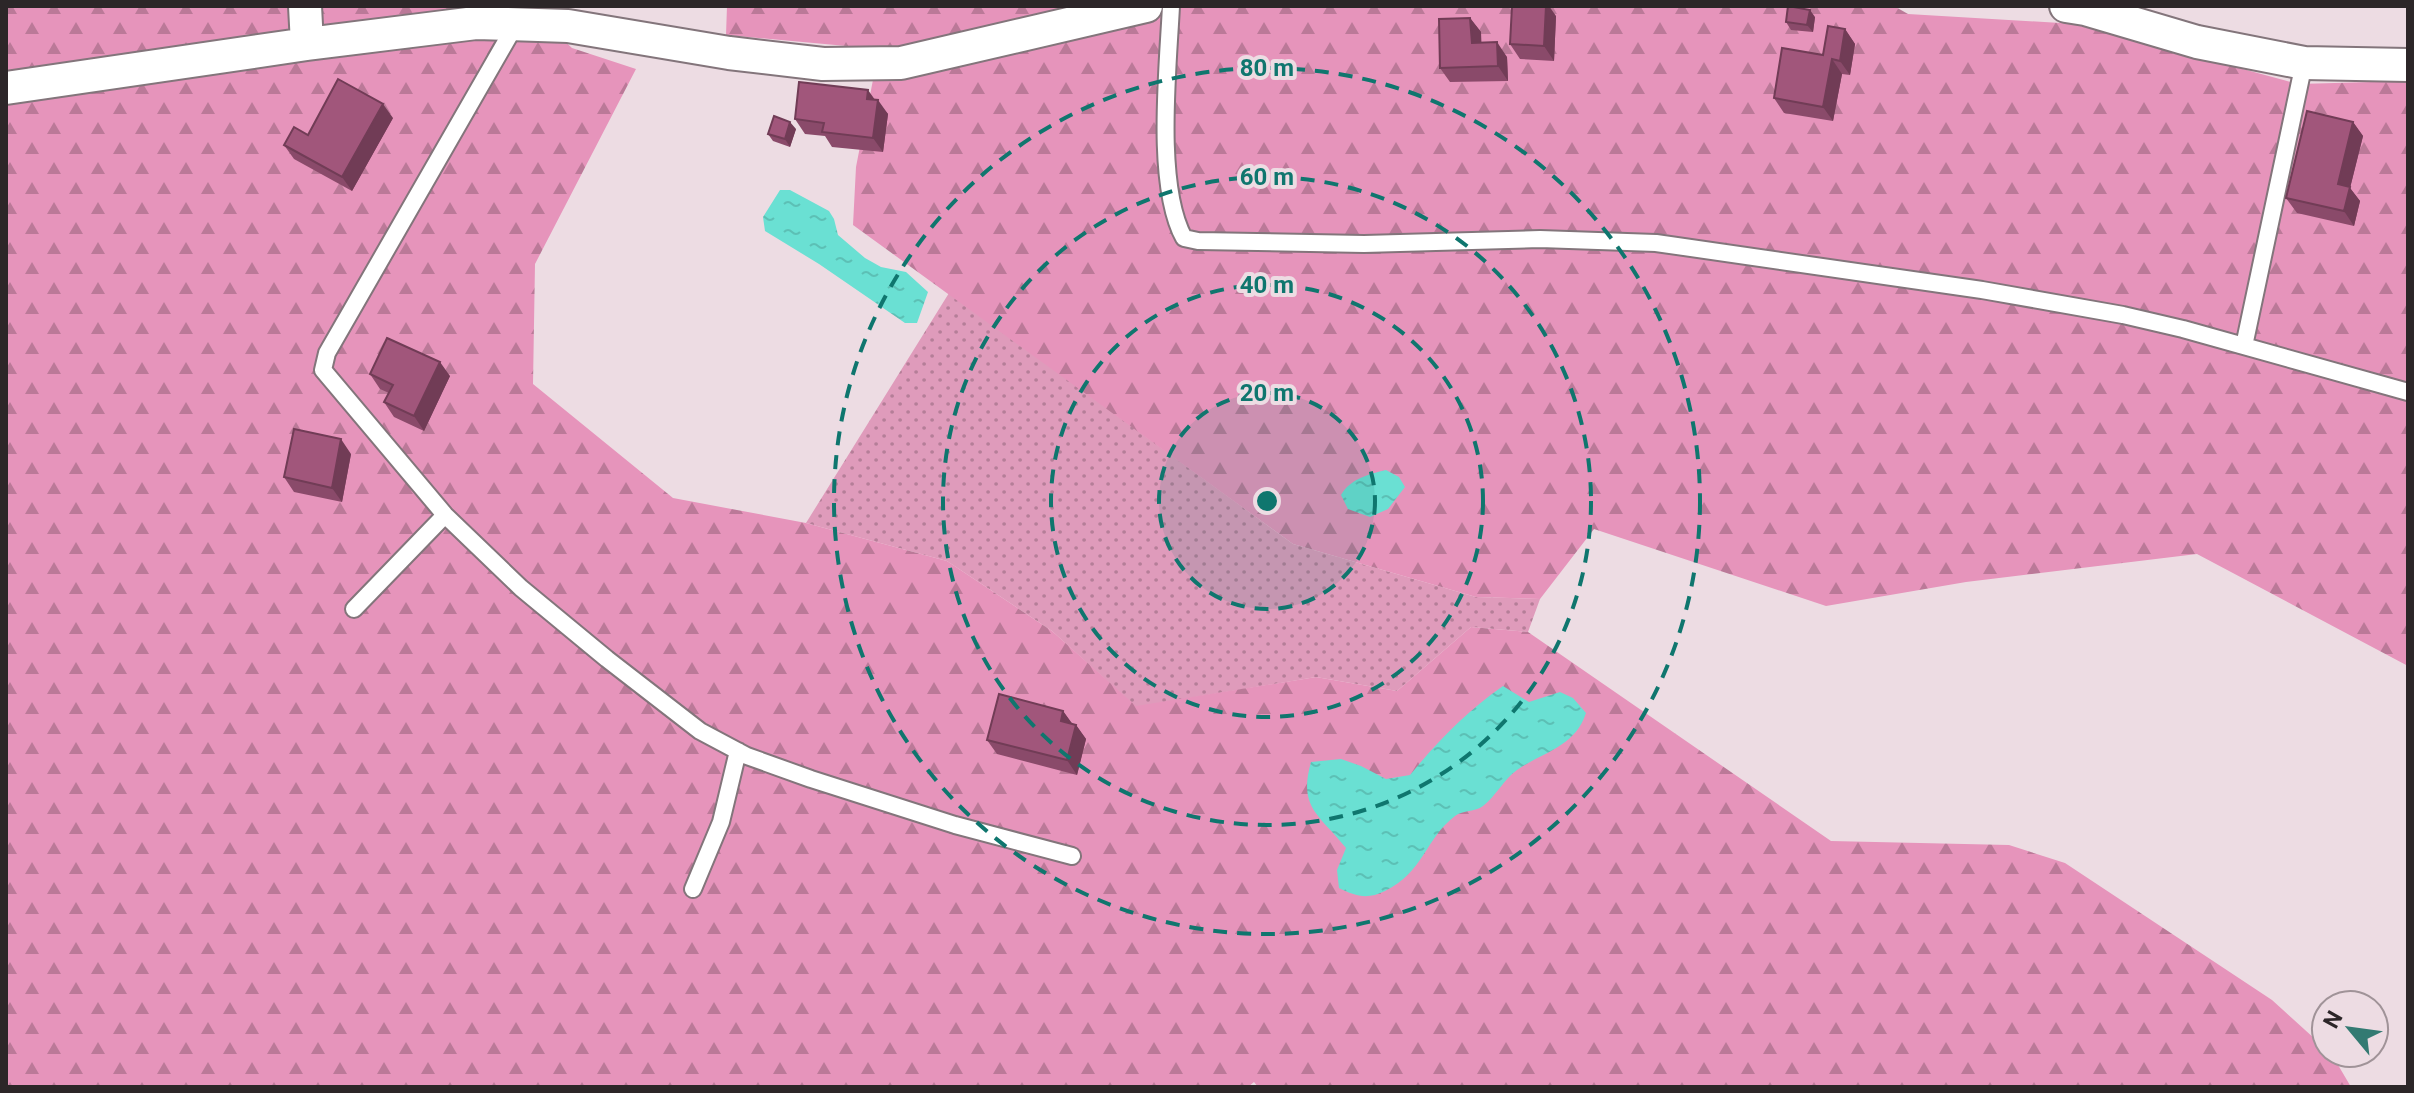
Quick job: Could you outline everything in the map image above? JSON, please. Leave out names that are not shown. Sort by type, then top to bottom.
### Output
[{"type":"street","points":[[305,6],[307,44]]},
{"type":"street","points":[[6,88],[476,23],[568,26],[729,53],[823,64],[901,63],[1146,6]]},
{"type":"street","points":[[2066,6],[2197,42],[2304,63],[2408,65]]},
{"type":"lane","points":[[1171,6],[1167,87],[1168,177],[1176,223],[1184,238],[1198,241],[1364,244],[1540,239],[1656,243],[1982,290],[2123,315],[2408,392]]},
{"type":"lane","points":[[516,23],[327,353],[323,370],[445,515],[521,588],[700,731],[738,751],[811,779],[955,825],[1072,856]]},
{"type":"lane","points":[[2244,346],[2304,63]]},
{"type":"lane","points":[[354,609],[445,515]]},
{"type":"lane","points":[[693,889],[721,822],[738,751]]},
{"type":"shaded area","points":[[949,293],[1293,544],[1476,597],[1540,599],[1528,632],[1471,627],[1397,691],[1316,677],[1136,707],[1052,631],[947,561],[806,523]]},
{"type":"green space","points":[[6,6],[527,6],[572,48],[636,69],[535,264],[533,384],[673,498],[806,523],[947,561],[1052,631],[1136,706],[1316,677],[1397,691],[1471,627],[1528,632],[1831,841],[2009,845],[2065,863],[2272,1000],[2310,1034],[2310,1069],[2340,1069],[2351,1087],[1258,1087],[1254,1082],[1248,1087],[6,1087]]},
{"type":"green space","points":[[727,6],[1894,6],[1908,14],[2077,24],[2298,84],[2408,81],[2408,666],[2197,554],[1966,582],[1826,606],[1594,529],[1540,599],[1476,597],[1293,544],[853,225],[856,167],[879,49],[726,35]]},
{"type":"water","points":[[780,190],[790,190],[829,211],[838,235],[865,258],[881,267],[906,272],[928,292],[917,323],[905,323],[765,231],[763,217]]},
{"type":"water","points":[[1386,470],[1399,477],[1405,487],[1388,509],[1370,517],[1348,509],[1341,495],[1345,489],[1360,478]]},
{"type":"water","points":[[1503,686],[1529,702],[1560,692],[1573,698],[1586,713],[1574,734],[1566,741],[1517,770],[1483,806],[1458,814],[1445,825],[1416,865],[1398,883],[1379,894],[1367,896],[1339,888],[1337,870],[1346,848],[1309,800],[1307,790],[1311,762],[1341,759],[1386,779],[1410,775],[1454,727]]},
{"type":"building","points":[[1512,6],[1546,6],[1544,46],[1510,44]]},
{"type":"building","points":[[1788,6],[1810,10],[1807,25],[1786,22]]},
{"type":"building","points":[[1470,18],[1472,43],[1497,42],[1498,66],[1440,68],[1439,19]]},
{"type":"building","points":[[1828,26],[1845,29],[1840,61],[1832,59],[1823,107],[1774,98],[1782,48],[1823,55]]},
{"type":"building","points":[[338,79],[383,104],[342,177],[284,145],[294,127],[308,135]]},
{"type":"building","points":[[799,82],[868,90],[867,99],[878,100],[873,138],[822,132],[824,123],[795,119]]},
{"type":"building","points":[[2307,111],[2353,122],[2338,184],[2350,187],[2344,211],[2286,198]]},
{"type":"building","points":[[774,116],[790,122],[785,139],[768,134]]},
{"type":"building","points":[[387,338],[440,362],[414,416],[384,402],[393,385],[370,374]]},
{"type":"building","points":[[294,429],[341,439],[332,488],[284,477]]},
{"type":"building","points":[[999,694],[1063,711],[1061,721],[1076,725],[1067,760],[987,740]]}]
